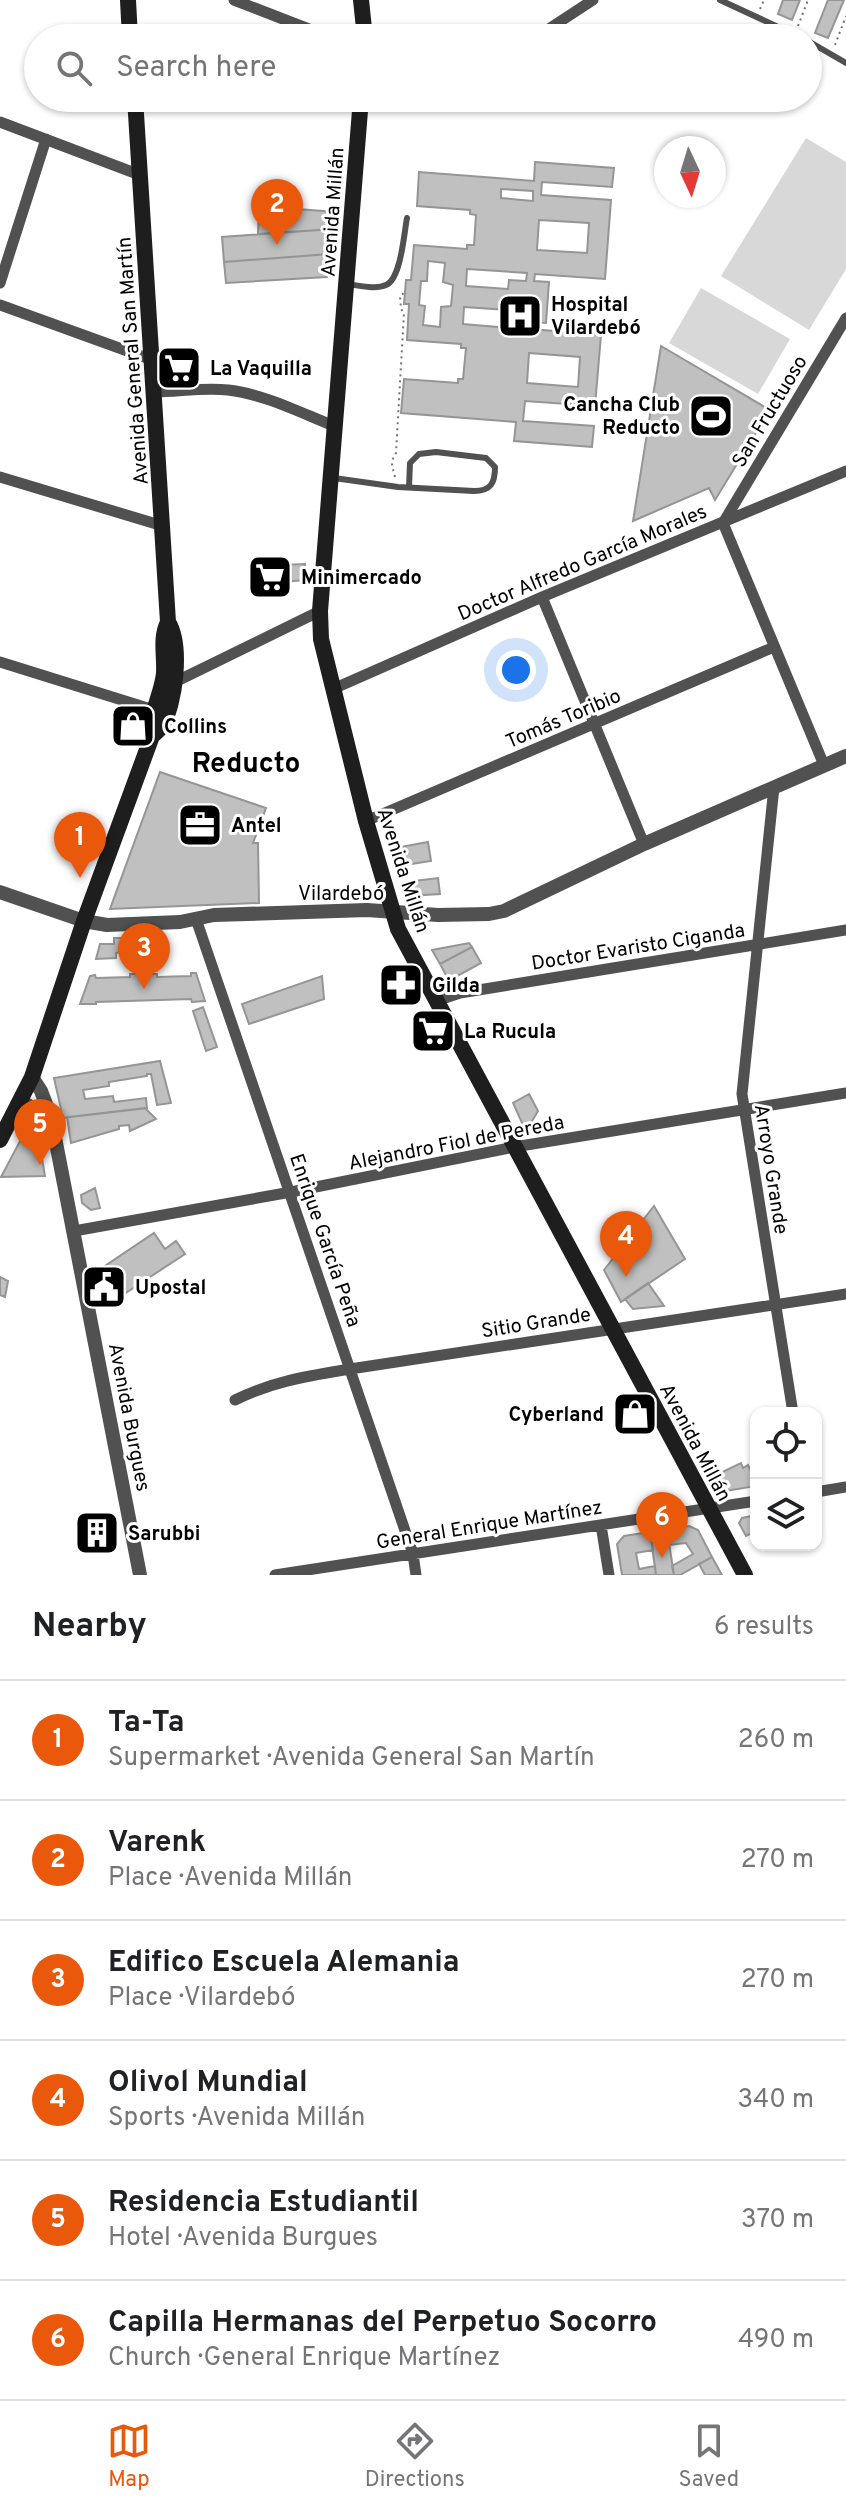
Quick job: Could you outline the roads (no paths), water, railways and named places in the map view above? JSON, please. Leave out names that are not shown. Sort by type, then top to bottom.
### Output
[{"type":"main road","points":[[128,0],[129,24]]},
{"type":"main road","points":[[361,0],[364,24]]},
{"type":"main road","name":"Avenida General San Martín","points":[[0,1140],[32,1077],[84,921],[152,736],[162,727],[169,679],[174,631],[168,622],[136,112]]},
{"type":"main road","name":"Avenida Millán","points":[[360,112],[320,611],[321,639],[366,821],[398,929],[745,1575]]},
{"type":"main road","name":"Avenida General San Martín","points":[[152,736],[150,723],[169,679]]},
{"type":"street","points":[[234,0],[296,24]]},
{"type":"street","points":[[556,24],[593,0]]},
{"type":"street","points":[[0,122],[140,175]]},
{"type":"street","points":[[0,283],[46,139]]},
{"type":"street","points":[[0,305],[144,357],[150,356]]},
{"type":"street","name":"San Fructuoso","points":[[723,523],[846,318]]},
{"type":"street","points":[[154,392],[233,390],[334,426]]},
{"type":"street","name":"Doctor Alfredo García Morales","points":[[333,689],[542,597],[846,471]]},
{"type":"street","points":[[0,477],[163,526]]},
{"type":"street","points":[[723,523],[824,765]]},
{"type":"street","points":[[542,597],[644,844]]},
{"type":"street","points":[[169,679],[320,611]]},
{"type":"street","name":"Tomás Toribio","points":[[366,821],[774,647]]},
{"type":"street","points":[[0,662],[154,710]]},
{"type":"street","name":"Vilardebó","points":[[0,892],[84,921],[107,925],[180,922],[214,915],[367,910],[438,915],[489,914],[504,911],[644,844],[846,756]]},
{"type":"street","name":"Arroyo Grande","points":[[774,787],[742,1094],[792,1407]]},
{"type":"street","name":"Enrique García Peña","points":[[196,919],[413,1554],[416,1575]]},
{"type":"street","name":"Doctor Evaristo Ciganda","points":[[436,1001],[460,993],[846,930]]},
{"type":"street","name":"Avenida Burgues","points":[[32,1077],[41,1091],[52,1126],[140,1575]]},
{"type":"street","name":"Alejandro Fiol de Pereda","points":[[74,1231],[514,1147],[846,1093]]},
{"type":"street","points":[[21,1101],[42,1114],[52,1126]]},
{"type":"street","name":"Sitio Grande","points":[[235,1400],[279,1382],[350,1369],[846,1294]]},
{"type":"street","points":[[822,1491],[846,1487]]},
{"type":"street","name":"General Enrique Martínez","points":[[275,1575],[750,1502]]},
{"type":"street","points":[[601,1525],[609,1575]]},
{"type":"lane","points":[[720,0],[773,24]]},
{"type":"lane","points":[[822,48],[846,63]]},
{"type":"lane","points":[[346,284],[375,287],[387,285],[393,279],[398,269],[407,218]]},
{"type":"lane","points":[[330,478],[395,486],[409,487],[483,491],[491,487],[495,480],[495,467],[486,458],[436,452],[419,454],[410,463],[409,487]]},
{"type":"place","name":"Varenk","points":[[277,245]]},
{"type":"place","name":"Hospital Vilardebó","points":[[520,316]]},
{"type":"place","name":"La Vaquilla","points":[[179,368]]},
{"type":"place","name":"Cancha Club Reducto","points":[[711,416]]},
{"type":"place","name":"Minimercado","points":[[270,577]]},
{"type":"place","name":"Collins","points":[[133,726]]},
{"type":"place","name":"Antel","points":[[200,825]]},
{"type":"place","name":"Ta-Ta","points":[[80,878]]},
{"type":"place","name":"Gilda","points":[[401,985]]},
{"type":"place","name":"Edifico Escuela Alemania","points":[[144,989]]},
{"type":"place","name":"La Rucula","points":[[433,1031]]},
{"type":"place","name":"Residencia Estudiantil","points":[[40,1165]]},
{"type":"place","name":"Olivol Mundial","points":[[626,1277]]},
{"type":"place","name":"Upostal","points":[[104,1287]]},
{"type":"place","name":"Cyberland","points":[[635,1414]]},
{"type":"place","name":"Sarubbi","points":[[97,1533]]},
{"type":"place","name":"Capilla Hermanas del Perpetuo Socorro","points":[[662,1558]]},
{"type":"district","name":"Reducto","points":[[246,762]]}]
